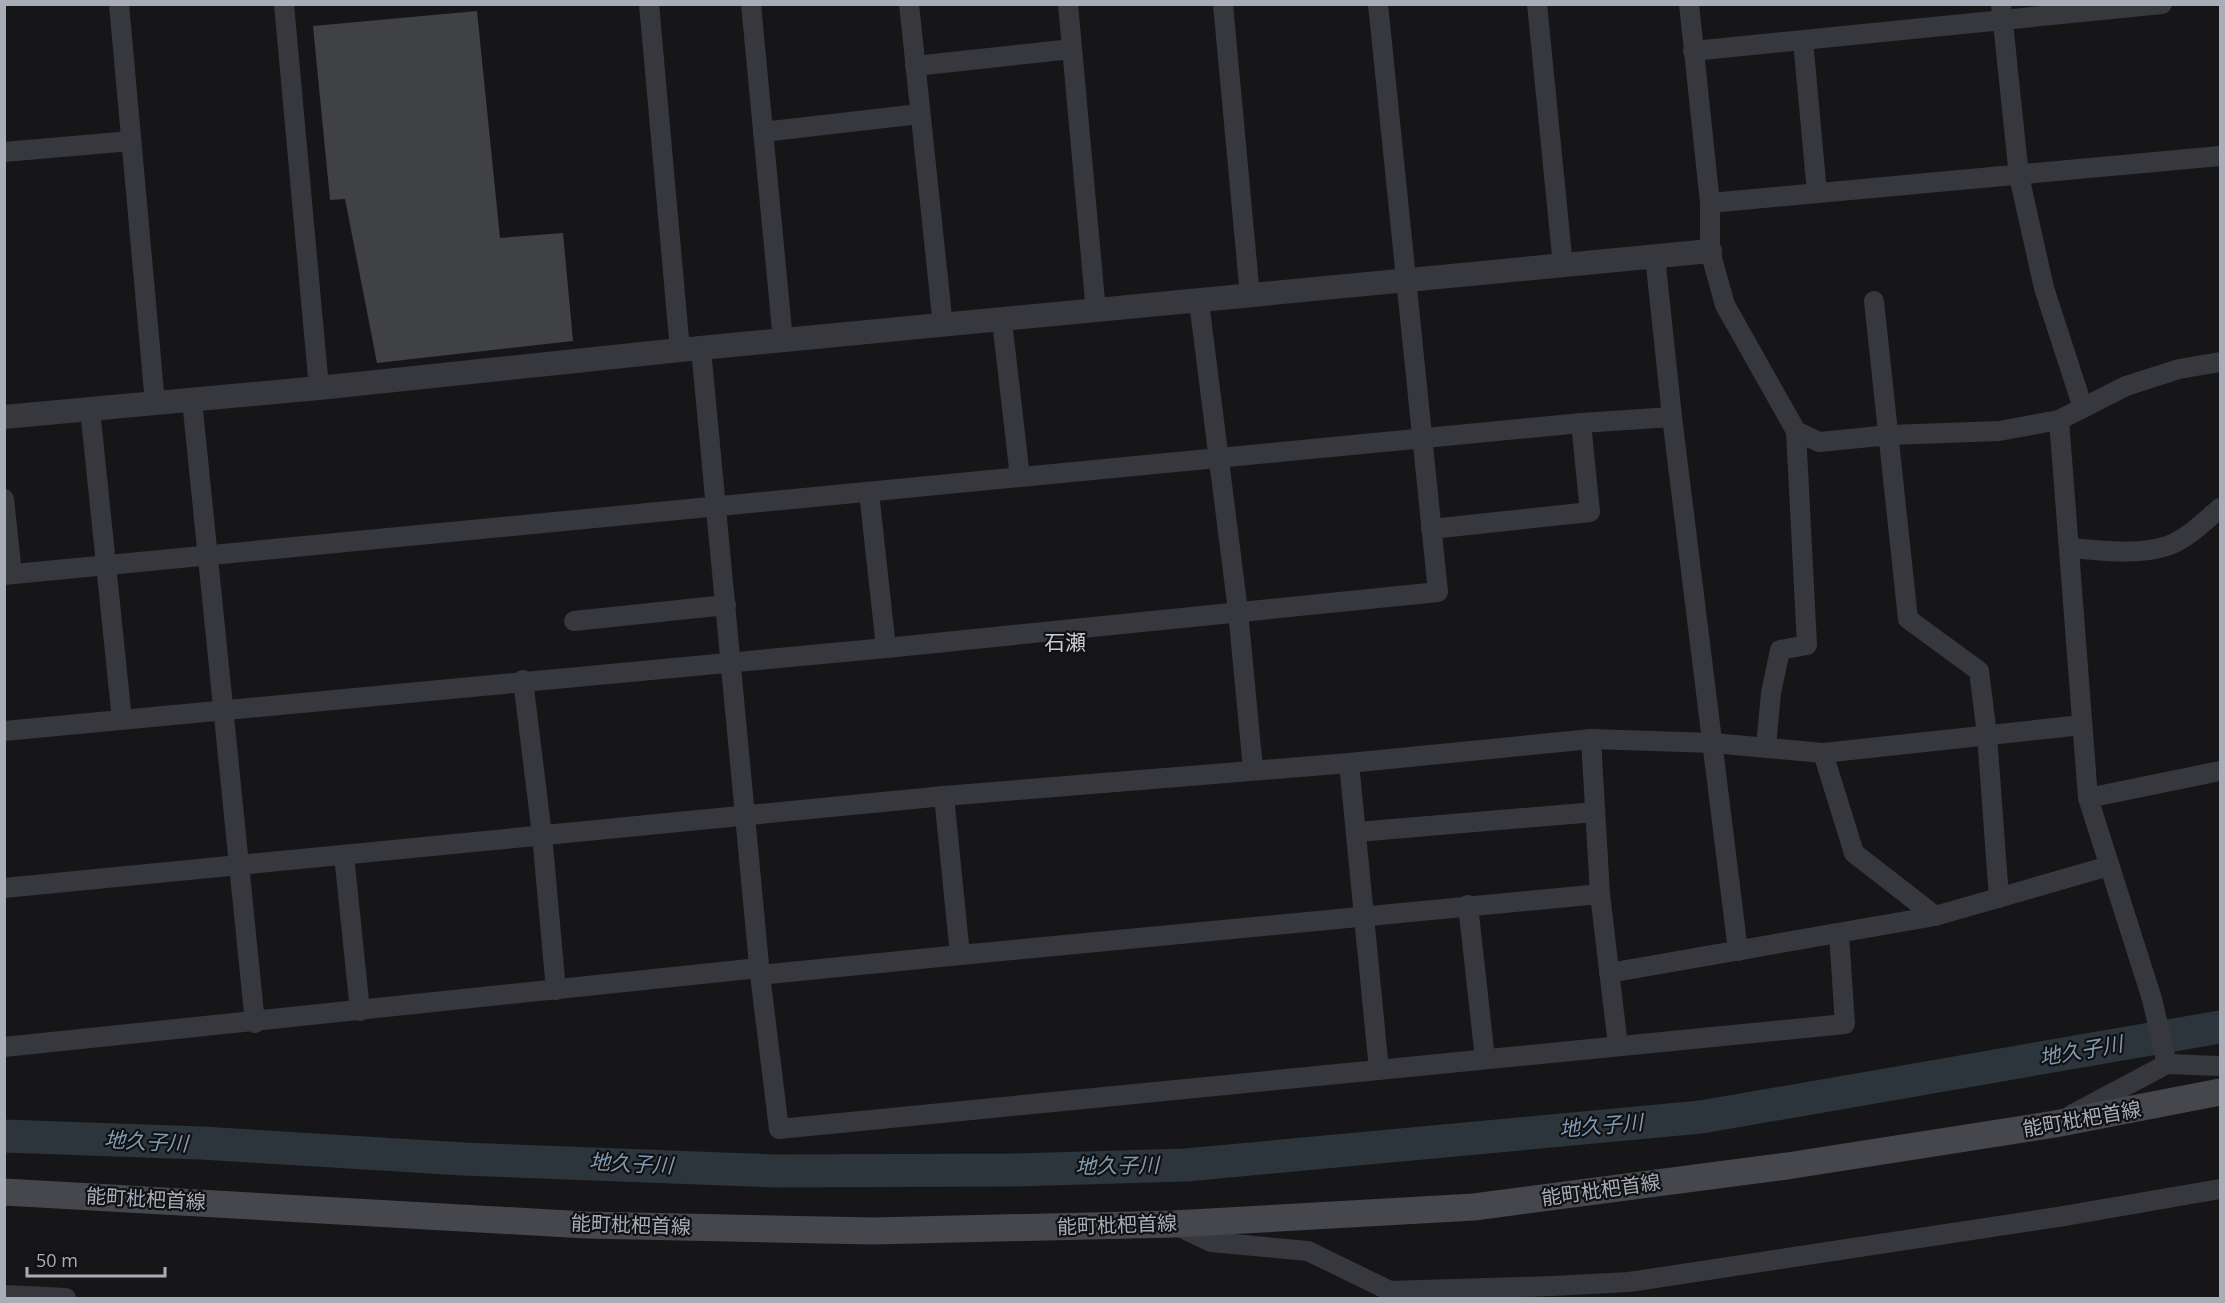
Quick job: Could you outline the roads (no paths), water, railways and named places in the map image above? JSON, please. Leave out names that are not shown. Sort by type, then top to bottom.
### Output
[{"type":"main road","name":"能町枇杷首線","points":[[4,1192],[586,1225],[873,1231],[1173,1224],[1474,1207],[1787,1166],[2055,1124],[2220,1092]]},
{"type":"street","points":[[119,4],[155,403]]},
{"type":"street","points":[[284,4],[319,388]]},
{"type":"street","points":[[649,4],[690,349],[715,505],[747,815],[760,971],[778,1129],[1845,1024],[1839,934]]},
{"type":"street","points":[[751,4],[783,341]]},
{"type":"street","points":[[909,4],[943,326]]},
{"type":"street","points":[[1068,4],[1096,312]]},
{"type":"street","points":[[1223,4],[1250,296]]},
{"type":"street","points":[[4,731],[524,680],[886,648],[1438,592],[1420,438],[1378,4]]},
{"type":"street","points":[[1537,4],[1563,266]]},
{"type":"street","points":[[1689,4],[1710,202],[1710,251],[1725,304],[1796,431],[1807,645],[1780,650],[1771,693],[1766,747]]},
{"type":"street","points":[[1693,51],[1803,40],[2002,12],[2162,4]]},
{"type":"street","points":[[2002,12],[2019,176],[2044,288],[2083,408]]},
{"type":"street","points":[[1803,40],[1816,193]]},
{"type":"street","points":[[915,66],[1072,49]]},
{"type":"street","points":[[763,132],[919,114]]},
{"type":"street","points":[[4,152],[131,141]]},
{"type":"street","points":[[1710,202],[2019,176],[2220,156]]},
{"type":"street","points":[[4,417],[1710,251]]},
{"type":"street","points":[[1655,256],[1672,417],[1738,951]]},
{"type":"street","points":[[1874,301],[1908,619],[1979,671],[1987,735],[1999,898]]},
{"type":"street","points":[[1200,302],[1238,611],[1253,769]]},
{"type":"street","points":[[1002,321],[1020,477]]},
{"type":"street","points":[[1796,431],[1819,442],[1890,435],[1999,431],[2059,420],[2126,386],[2178,369],[2220,362]]},
{"type":"street","points":[[192,400],[255,1023]]},
{"type":"street","points":[[90,409],[122,720]]},
{"type":"street","points":[[4,499],[8,575],[1219,457],[1581,423],[1672,417]]},
{"type":"street","points":[[2059,420],[2088,798],[2152,999],[2168,1064]]},
{"type":"street","points":[[1431,529],[1590,512],[1581,423]]},
{"type":"street","points":[[869,492],[886,648]]},
{"type":"street","points":[[2069,548],[2130,552],[2168,546],[2191,532],[2220,508]]},
{"type":"street","points":[[574,621],[726,605]]},
{"type":"street","points":[[524,680],[542,836],[556,990]]},
{"type":"street","points":[[4,888],[944,796],[1253,769],[1349,763],[1591,739],[1713,743],[1822,753],[2082,725]]},
{"type":"street","points":[[1591,739],[1600,894],[1618,1046]]},
{"type":"street","points":[[1822,753],[1854,853],[1935,916]]},
{"type":"street","points":[[1349,763],[1379,1070]]},
{"type":"street","points":[[2088,798],[2220,771]]},
{"type":"street","points":[[944,796],[960,955]]},
{"type":"street","points":[[1357,832],[1595,812]]},
{"type":"street","points":[[344,855],[360,1011]]},
{"type":"street","points":[[1609,973],[1935,916],[2109,866]]},
{"type":"street","points":[[4,1047],[255,1023],[556,990],[1365,918],[1468,905],[1600,894]]},
{"type":"street","points":[[1468,905],[1485,1059]]},
{"type":"street","points":[[2055,1124],[2168,1064],[2220,1066]]},
{"type":"street","points":[[1173,1224],[1211,1242],[1308,1251],[1390,1292],[1629,1282],[2058,1217],[2220,1189]]},
{"type":"street","points":[[1616,1299],[1629,1282]]},
{"type":"street","points":[[4,1295],[66,1299]]},
{"type":"waterway","name":"地久子川","points":[[4,1136],[201,1143],[464,1159],[778,1171],[1014,1170],[1186,1165],[1701,1117],[2220,1027]]},
{"type":"district","name":"石瀬","points":[[1065,643]]}]
